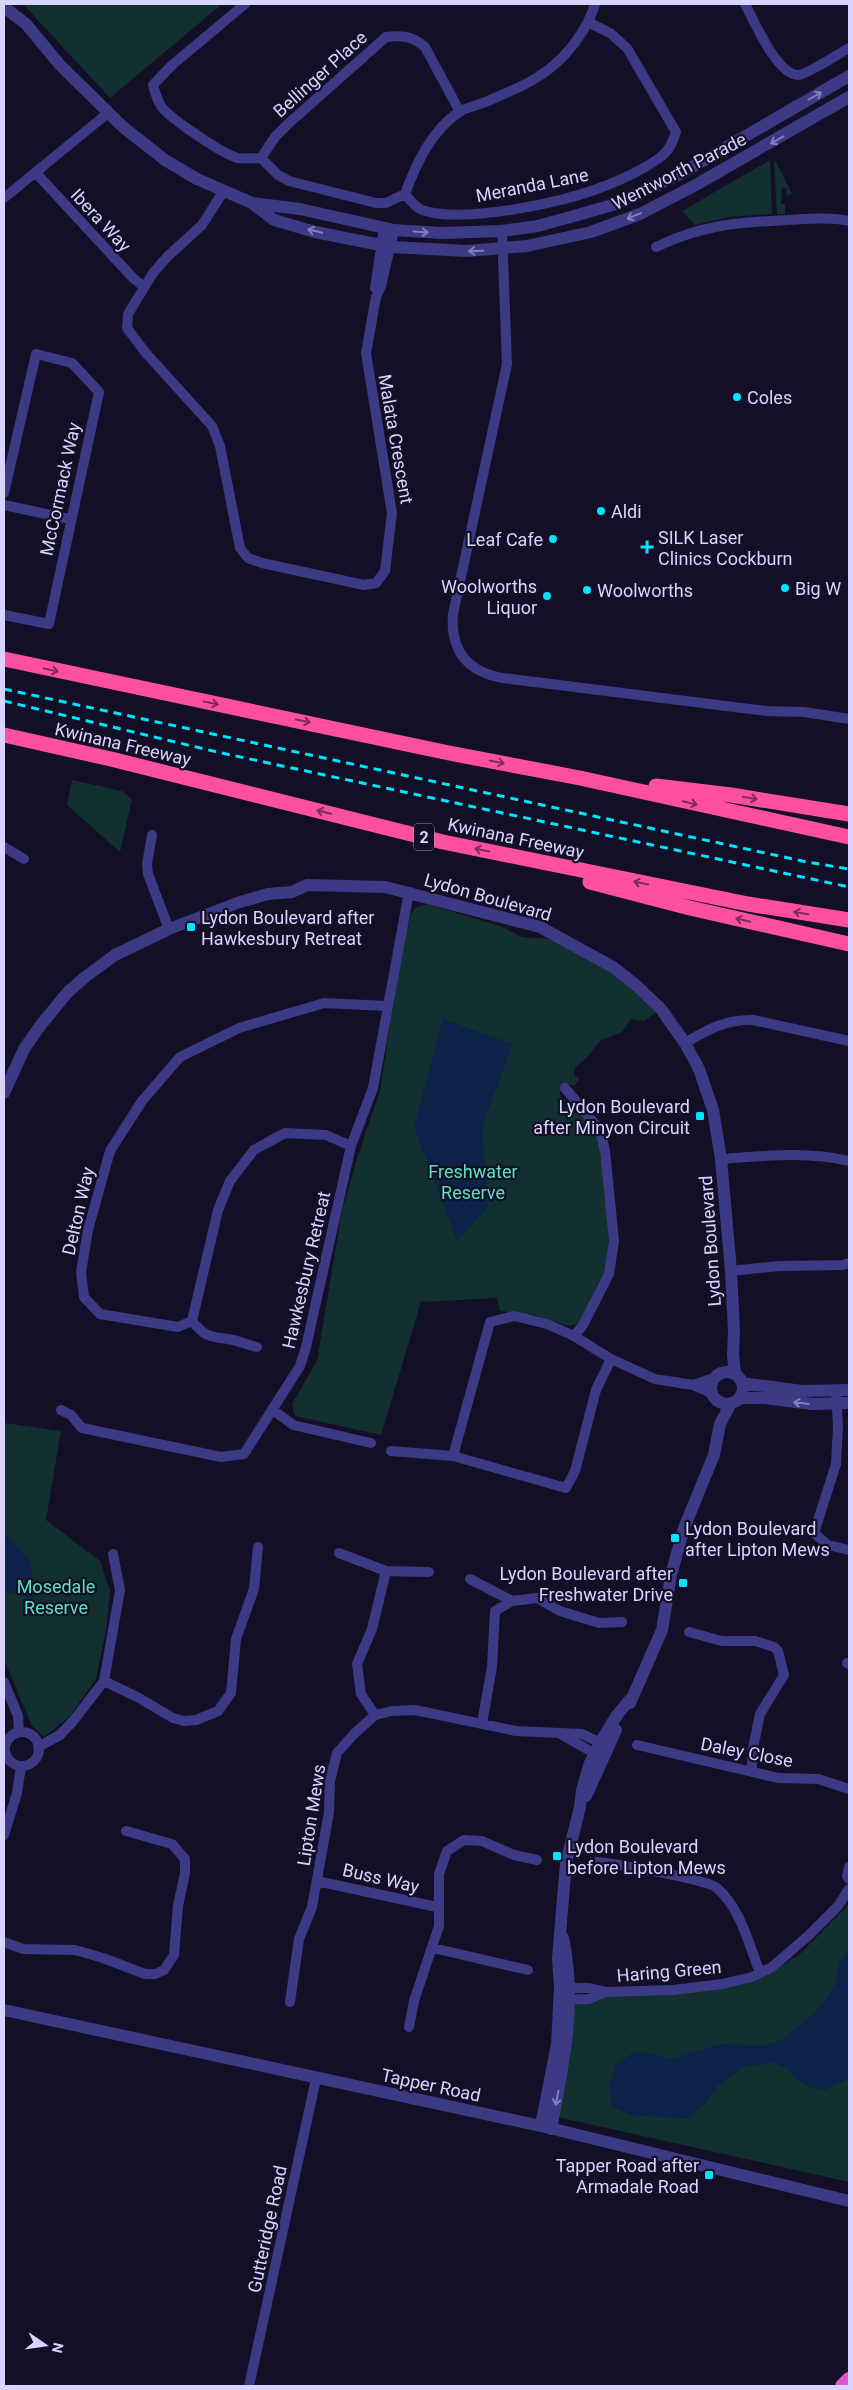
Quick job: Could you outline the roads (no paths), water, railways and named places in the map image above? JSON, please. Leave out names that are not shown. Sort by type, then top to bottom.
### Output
[{"type":"highway","points":[[4,659],[449,753],[580,778],[849,837]]},
{"type":"highway","name":"Kwinana Freeway","points":[[4,735],[111,759],[443,842],[748,904],[849,920]]},
{"type":"highway","points":[[580,778],[730,795],[849,814]]},
{"type":"highway","points":[[545,864],[572,877],[698,910],[849,944]]},
{"type":"highway","points":[[842,2386],[849,2379]]},
{"type":"street","points":[[245,4],[171,66],[153,85],[157,99],[163,109],[210,143],[236,157],[262,158],[283,179],[308,187],[381,203],[405,194],[414,170],[428,144],[460,112],[494,98],[549,69],[574,44],[588,22],[595,4]]},
{"type":"street","points":[[744,4],[770,51],[789,73],[800,75],[849,48]]},
{"type":"street","name":"Wentworth Parade","points":[[4,7],[26,24],[60,65],[108,113],[165,160],[223,192],[252,203],[291,207],[389,229],[442,233],[502,231],[573,218],[627,200],[682,173],[849,76]]},
{"type":"street","name":"Meranda Lane","points":[[405,194],[419,209],[440,214],[494,212],[578,196],[604,187],[655,160],[668,149],[676,132],[627,48],[610,33],[588,22]]},
{"type":"street","name":"Bellinger Place","points":[[262,158],[275,138],[288,124],[386,37],[404,35],[416,39],[425,47],[460,112]]},
{"type":"street","name":"Wentworth Parade","points":[[252,203],[274,220],[315,232],[386,246],[442,251],[503,250],[569,238],[620,222],[694,186],[797,129],[849,97]]},
{"type":"street","points":[[788,112],[797,129]]},
{"type":"street","points":[[4,198],[108,113]]},
{"type":"street","name":"Ibera Way","points":[[36,173],[144,287]]},
{"type":"street","name":"Malata Crescent","points":[[223,192],[202,225],[162,262],[144,287],[128,314],[127,328],[145,352],[212,426],[220,446],[237,537],[243,553],[254,561],[364,585],[376,583],[385,571],[392,520],[392,506],[366,361],[367,343],[389,229]]},
{"type":"street","points":[[656,247],[698,230],[732,222],[811,219],[849,221]]},
{"type":"street","points":[[502,231],[507,364],[453,614],[454,640],[462,656],[477,669],[503,678],[766,711],[804,712],[849,719]]},
{"type":"street","name":"McCormack Way","points":[[4,493],[36,354],[72,363],[99,392],[70,519],[49,624],[4,615]]},
{"type":"street","points":[[4,504],[70,519]]},
{"type":"street","points":[[152,835],[147,864],[148,874],[169,929]]},
{"type":"street","points":[[4,847],[24,859]]},
{"type":"street","name":"Lydon Boulevard","points":[[4,1093],[24,1049],[40,1026],[68,993],[115,955],[169,929],[240,902],[268,894],[292,892],[307,885],[385,887],[540,927],[573,943],[613,967],[637,986],[661,1010],[685,1043],[699,1069],[713,1110],[721,1159],[731,1271],[734,1332],[732,1355],[744,1391],[725,1399]]},
{"type":"street","name":"Hawkesbury Retreat","points":[[61,1410],[71,1415],[82,1428],[221,1457],[244,1454],[300,1366],[306,1347],[351,1146],[372,1088],[409,892]]},
{"type":"street","name":"Delton Way","points":[[192,1321],[178,1328],[100,1314],[84,1297],[81,1272],[86,1238],[110,1151],[142,1101],[180,1057],[239,1028],[324,1003],[387,1006]]},
{"type":"street","points":[[685,1043],[721,1024],[737,1020],[753,1020],[849,1041]]},
{"type":"street","points":[[565,1088],[600,1130],[605,1151],[614,1241],[614,1254],[609,1274],[583,1325],[574,1336]]},
{"type":"street","points":[[256,1347],[231,1340],[216,1339],[201,1332],[192,1321],[218,1210],[230,1181],[254,1150],[285,1133],[326,1135],[351,1146]]},
{"type":"street","points":[[721,1159],[789,1154],[832,1157],[849,1161]]},
{"type":"street","points":[[731,1271],[779,1266],[843,1265],[849,1263]]},
{"type":"street","points":[[453,1456],[490,1322],[514,1316],[546,1324],[574,1336],[611,1359],[655,1379],[693,1385],[725,1399],[765,1398],[812,1404],[843,1397]]},
{"type":"street","name":"Lydon Boulevard","points":[[717,1376],[732,1355]]},
{"type":"street","points":[[391,1450],[453,1456],[566,1488],[575,1471],[596,1390],[611,1359]]},
{"type":"street","points":[[693,1385],[728,1372],[739,1378],[802,1392],[843,1397]]},
{"type":"street","points":[[717,1376],[710,1386],[725,1399]]},
{"type":"street","points":[[843,1397],[836,1464],[814,1533],[828,1544],[849,1550]]},
{"type":"street","points":[[546,2128],[559,2056],[568,1957],[561,1929],[566,1863],[580,1807],[582,1790],[617,1715],[634,1696],[662,1630],[671,1575],[684,1528],[714,1455],[725,1399]]},
{"type":"street","points":[[272,1409],[293,1425],[371,1444]]},
{"type":"street","points":[[104,1681],[139,1698],[173,1718],[184,1721],[196,1720],[218,1710],[231,1693],[236,1639],[254,1589],[258,1547]]},
{"type":"street","points":[[339,1553],[386,1571],[429,1572]]},
{"type":"street","points":[[38,1747],[60,1735],[104,1681],[120,1590],[113,1554]]},
{"type":"street","points":[[386,1571],[372,1629],[357,1664],[361,1694],[375,1715],[392,1711],[415,1710],[516,1731],[550,1731],[601,1750]]},
{"type":"street","points":[[470,1579],[512,1601]]},
{"type":"street","points":[[482,1723],[492,1667],[495,1612],[512,1601],[537,1598],[560,1611],[599,1623],[622,1622]]},
{"type":"street","points":[[689,1632],[722,1641],[755,1641],[774,1647],[778,1651],[784,1675],[760,1714],[752,1752],[752,1772]]},
{"type":"street","points":[[4,1682],[18,1716],[19,1732]]},
{"type":"street","name":"Lipton Mews","points":[[290,2002],[299,1939],[312,1907],[317,1881],[330,1812],[330,1780],[337,1753],[375,1715]]},
{"type":"street","points":[[19,1732],[32,1735],[38,1747],[38,1755],[33,1761],[21,1766],[9,1760],[5,1749],[7,1740],[19,1732]]},
{"type":"street","points":[[561,1734],[582,1734],[601,1750]]},
{"type":"street","name":"Daley Close","points":[[637,1746],[778,1778],[818,1779],[849,1789]]},
{"type":"street","points":[[4,1835],[17,1792],[21,1766]]},
{"type":"street","points":[[4,1942],[23,1949],[75,1950],[103,1958],[145,1974],[156,1974],[164,1970],[174,1955],[178,1906],[185,1873],[185,1859],[172,1844],[126,1831]]},
{"type":"street","points":[[409,2027],[414,2001],[439,1926],[437,1907],[439,1874],[446,1851],[464,1840],[482,1841],[514,1855],[537,1860]]},
{"type":"street","points":[[597,1862],[625,1865],[715,1886],[728,1900],[742,1926],[760,1973]]},
{"type":"street","points":[[849,1867],[847,1876],[849,1878]]},
{"type":"street","name":"Buss Way","points":[[317,1881],[437,1907]]},
{"type":"street","name":"Haring Green","points":[[564,1994],[588,1988],[606,1992],[673,1990],[722,1984],[760,1973],[772,1967],[808,1936],[838,1906],[849,1890]]},
{"type":"street","points":[[433,1948],[528,1970]]},
{"type":"street","name":"Tapper Road","points":[[4,2010],[546,2128],[849,2201]]},
{"type":"street","name":"Gutteridge Road","points":[[249,2386],[316,2079]]},
{"type":"water","points":[[443,1019],[513,1044],[482,1127],[488,1207],[457,1241],[414,1127]]},
{"type":"water","points":[[4,1533],[30,1560],[35,1599],[4,1591]]},
{"type":"water","points":[[849,1947],[849,2079],[824,2090],[812,2088],[797,2080],[787,2069],[772,2062],[743,2067],[718,2086],[706,2103],[687,2119],[631,2115],[612,2107],[609,2085],[616,2064],[636,2051],[672,2059],[720,2044],[763,2046],[782,2040],[814,2014],[828,1997],[835,1983],[839,1963]]},
{"type":"railway","points":[[4,689],[807,862],[849,869]]},
{"type":"railway","points":[[4,701],[217,752],[849,887]]},
{"type":"place","name":"Coles","points":[[737,397]]},
{"type":"place","name":"Aldi","points":[[601,511]]},
{"type":"place","name":"Leaf Cafe","points":[[553,539]]},
{"type":"place","name":"SILK Laser Clinics Cockburn","points":[[647,547]]},
{"type":"place","name":"Big W","points":[[785,588]]},
{"type":"place","name":"Woolworths","points":[[587,590]]},
{"type":"place","name":"Woolworths Liquor","points":[[547,596]]},
{"type":"place","name":"Lydon Boulevard after Hawkesbury Retreat","points":[[191,927]]},
{"type":"place","name":"Lydon Boulevard after Minyon Circuit","points":[[700,1116]]},
{"type":"place","name":"Lydon Boulevard after Lipton Mews","points":[[675,1538]]},
{"type":"place","name":"Lydon Boulevard after Freshwater Drive","points":[[683,1583]]},
{"type":"place","name":"Lydon Boulevard before Lipton Mews","points":[[557,1856]]},
{"type":"place","name":"Tapper Road after Armadale Road","points":[[709,2175]]},
{"type":"park label","name":"Freshwater Reserve","points":[[473,1181]]},
{"type":"park label","name":"Mosedale Reserve","points":[[56,1596]]}]
